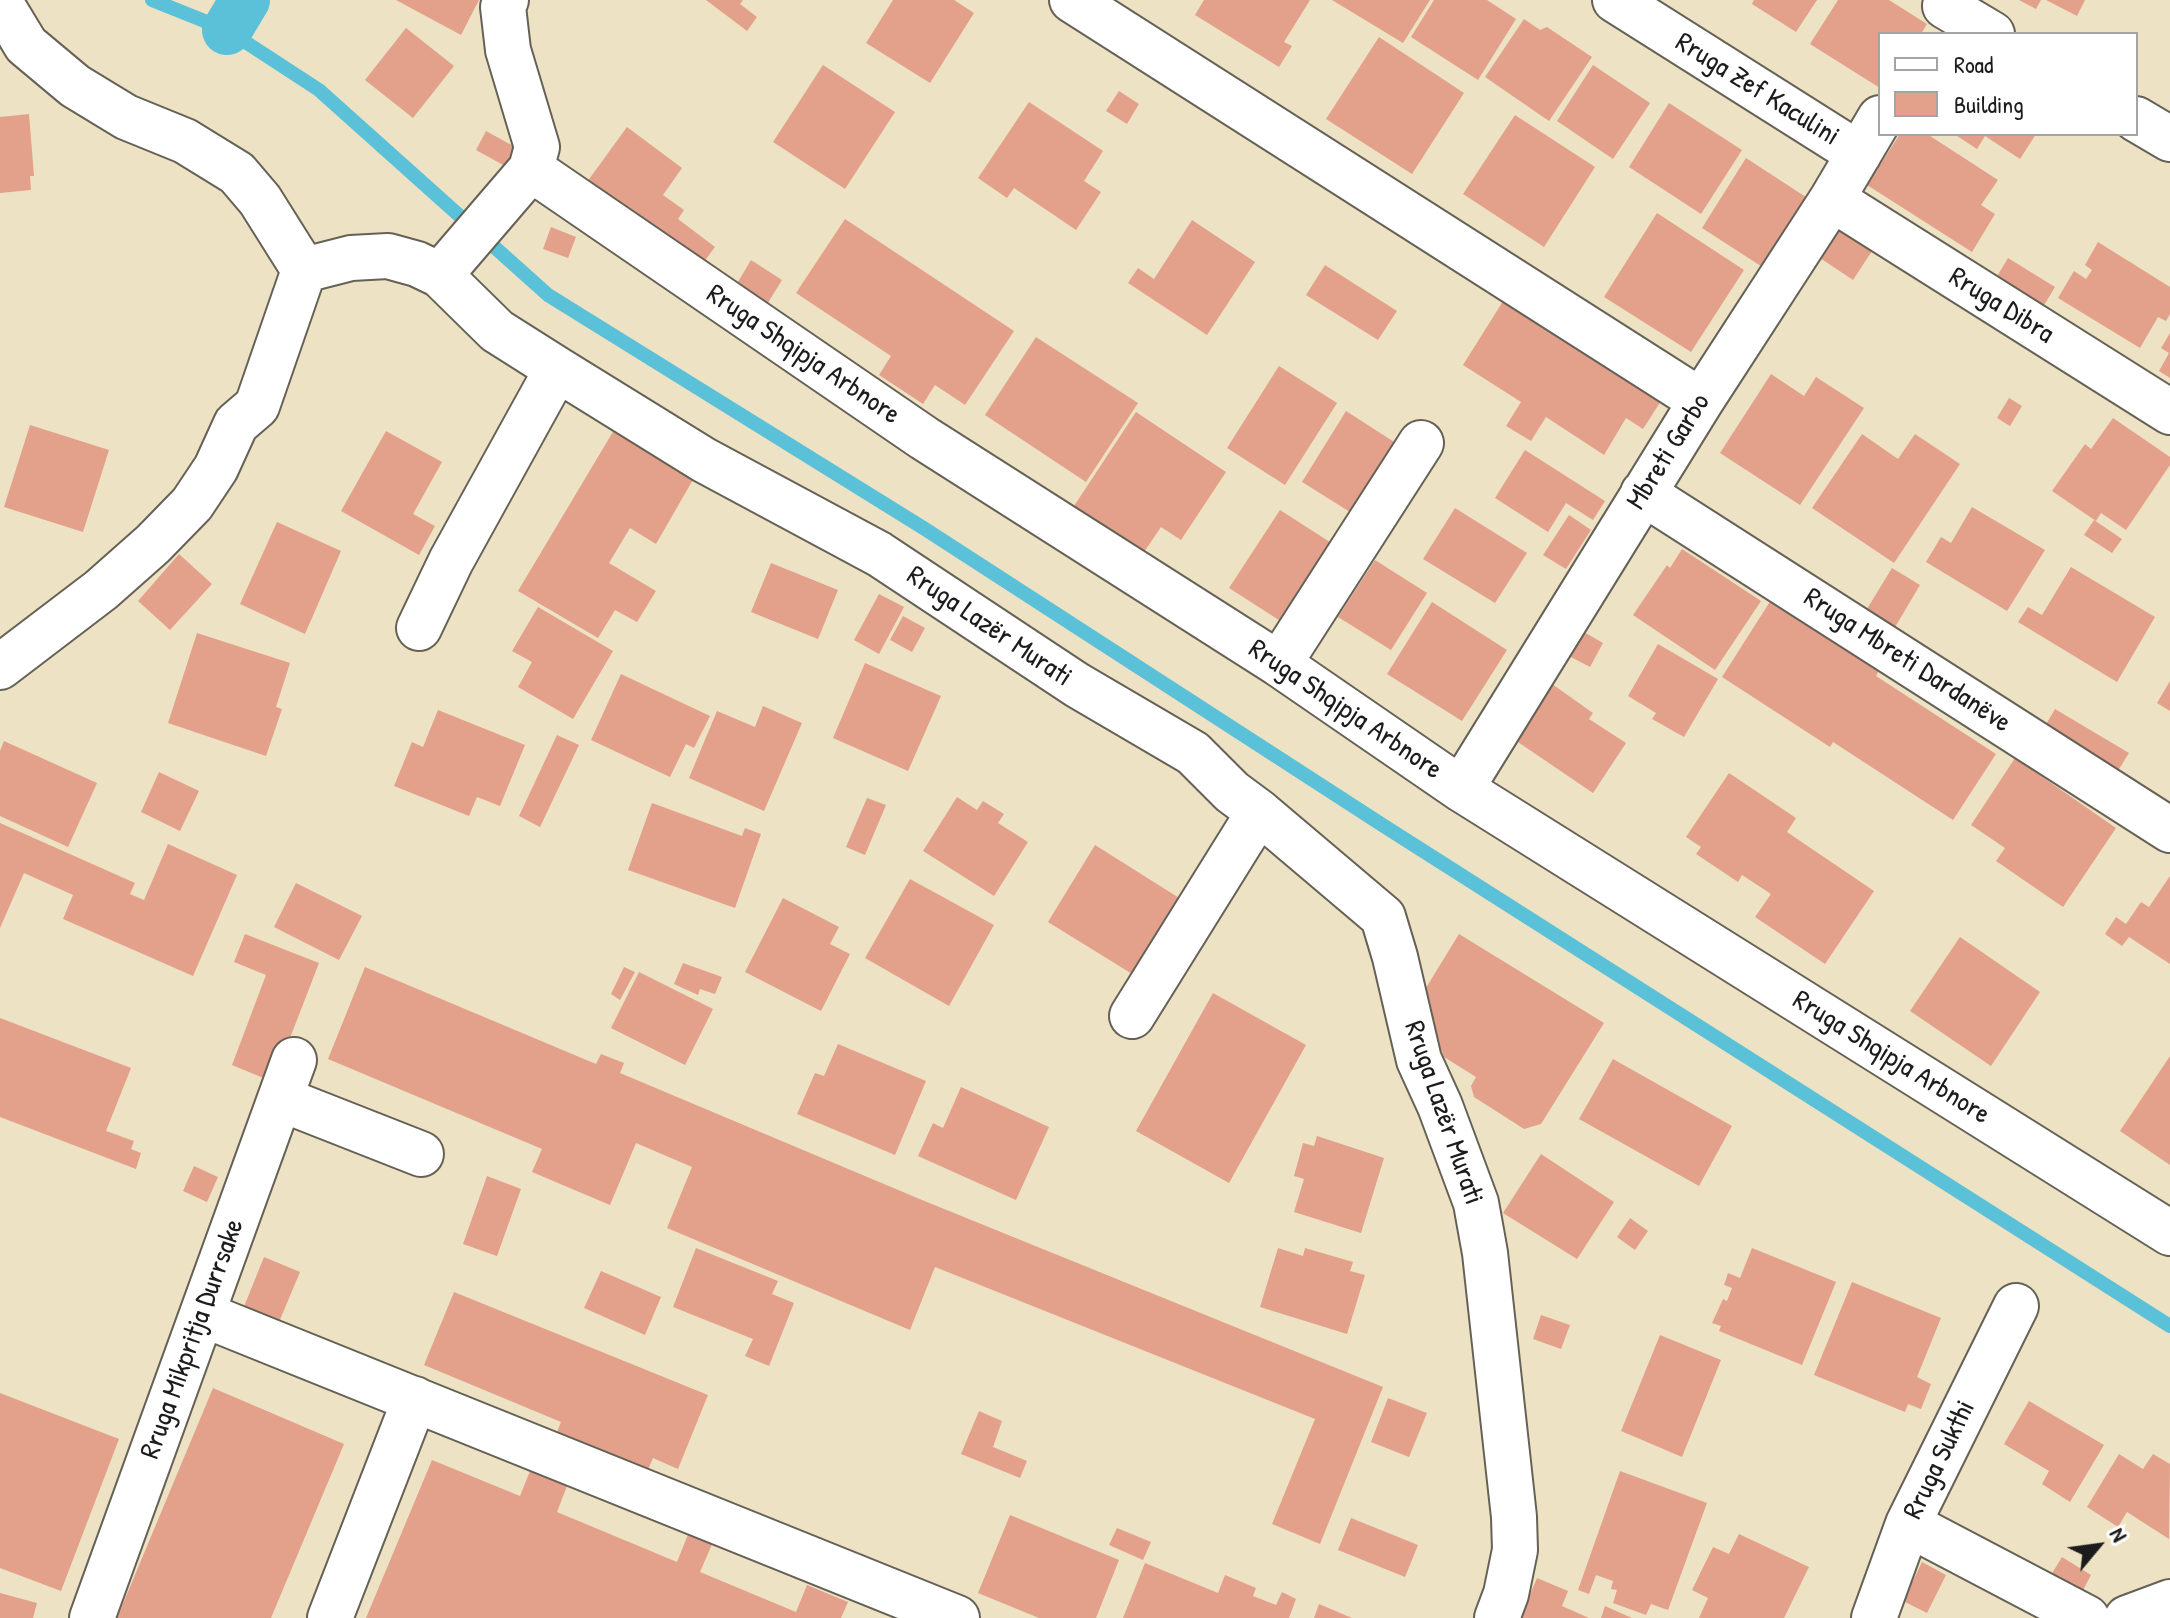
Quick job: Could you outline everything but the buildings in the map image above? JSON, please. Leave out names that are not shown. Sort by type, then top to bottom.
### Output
[{"type":"street","points":[[451,261],[531,169],[537,147],[508,50],[503,7],[506,0]]},
{"type":"street","points":[[1072,0],[1701,401]]},
{"type":"street","name":"Rruga Zef Kaculini","points":[[1615,0],[1870,136]]},
{"type":"street","points":[[0,2],[26,45],[75,86],[126,117],[185,141],[237,173],[260,200],[304,270],[257,406],[236,424],[216,468],[192,504],[101,590],[0,667]]},
{"type":"street","points":[[1941,13],[1987,32]]},
{"type":"street","points":[[2138,120],[2170,139]]},
{"type":"street","name":"Mbreti Garbo","points":[[1461,789],[1643,493],[1870,136]]},
{"type":"street","name":"Rruga Shqipja Arbnore","points":[[531,169],[924,438],[1279,664],[1461,789],[2170,1233]]},
{"type":"street","name":"Rruga Dibra","points":[[1832,199],[2170,412]]},
{"type":"street","name":"Rruga Lazër Murati","points":[[304,270],[351,258],[388,256],[417,264],[451,261],[497,331],[704,460],[879,554],[1077,685],[1193,753],[1232,792],[1383,917],[1419,1060],[1440,1106],[1476,1203],[1493,1311],[1514,1517],[1515,1550],[1506,1594],[1497,1618]]},
{"type":"street","points":[[419,628],[451,561],[557,369]]},
{"type":"street","points":[[1279,664],[1421,443]]},
{"type":"street","name":"Rruga Mbreti Dardanëve","points":[[1643,493],[2170,830]]},
{"type":"street","points":[[1132,1016],[1259,812]]},
{"type":"street","name":"Rruga Mikpritja Durrsake","points":[[92,1618],[288,1080],[421,1154]]},
{"type":"street","name":"Rruga Sukthi","points":[[1874,1618],[1908,1524],[2016,1306]]},
{"type":"street","points":[[202,1314],[957,1618]]},
{"type":"street","points":[[330,1618],[415,1399]]},
{"type":"street","points":[[1908,1524],[2087,1618]]},
{"type":"street","points":[[2127,1618],[2170,1602]]},
{"type":"waterway","points":[[152,0],[227,30],[319,90],[548,295],[925,529],[1384,826],[2170,1326]]},
{"type":"waterway","points":[[227,30],[245,0]]}]
